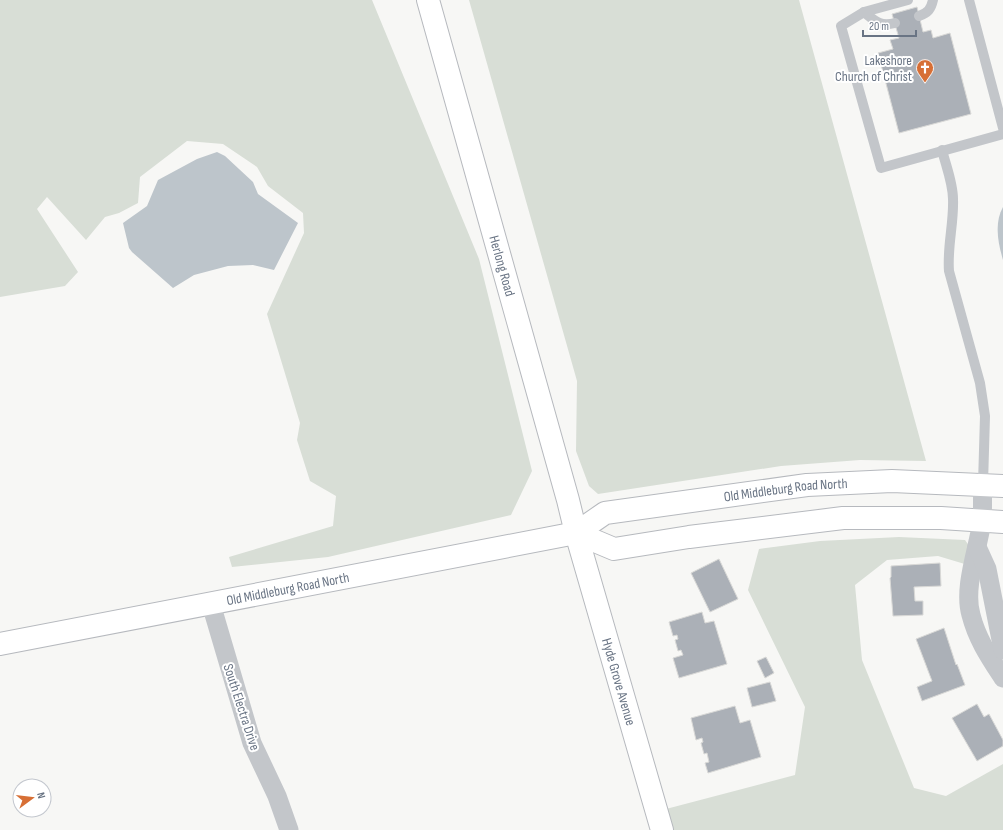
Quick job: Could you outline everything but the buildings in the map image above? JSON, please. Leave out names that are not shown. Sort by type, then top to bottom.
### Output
[{"type":"main road","name":"Herlong Road","points":[[428,0],[576,533]]},
{"type":"main road","name":"Old Middleburg Road North","points":[[0,644],[576,533],[605,513],[807,485],[886,481],[993,485]]},
{"type":"main road","points":[[576,533],[614,549],[689,537],[843,518],[941,518],[992,521]]},
{"type":"main road","name":"Hyde Grove Avenue","points":[[576,533],[662,830]]},
{"type":"street","points":[[993,485],[992,521],[977,547],[970,585],[969,600],[970,615],[980,642],[1003,678]]},
{"type":"street","points":[[977,547],[987,568],[1003,650]]},
{"type":"street","name":"South Electra Drive","points":[[211,604],[252,743],[277,796],[289,830]]},
{"type":"lane","points":[[908,0],[864,12],[841,26],[881,168],[1003,134]]},
{"type":"lane","points":[[919,16],[926,13],[931,7],[933,0]]},
{"type":"lane","points":[[969,0],[1003,128]]},
{"type":"lane","points":[[864,12],[876,22],[886,25],[895,23]]},
{"type":"lane","points":[[942,150],[952,188],[953,200],[948,258],[949,271],[980,383],[993,485]]},
{"type":"shaded area","points":[[0,0],[372,0],[479,259],[532,471],[511,515],[328,557],[232,567],[229,557],[333,526],[336,496],[310,481],[297,440],[300,423],[267,314],[304,233],[303,213],[268,186],[257,167],[223,144],[187,141],[140,177],[138,203],[119,213],[105,217],[86,240],[47,197],[37,209],[78,272],[65,286],[0,297]]},
{"type":"shaded area","points":[[469,0],[799,0],[926,461],[860,460],[781,466],[598,494],[589,486],[576,451],[577,381]]},
{"type":"shaded area","points":[[217,152],[225,156],[253,182],[258,194],[298,223],[274,270],[253,265],[228,266],[194,275],[173,288],[132,252],[129,248],[123,223],[147,206],[158,180],[197,159]]},
{"type":"shaded area","points":[[1003,207],[1003,260],[998,240],[998,220]]},
{"type":"shaded area","points":[[899,537],[965,540],[970,547],[968,565],[938,556],[887,560],[855,585],[862,660],[914,788],[946,796],[1003,764],[1003,830],[672,830],[666,809],[795,775],[805,707],[748,590],[759,549],[820,541]]},
{"type":"place","name":"Lakeshore Church of Christ","points":[[925,83]]}]
